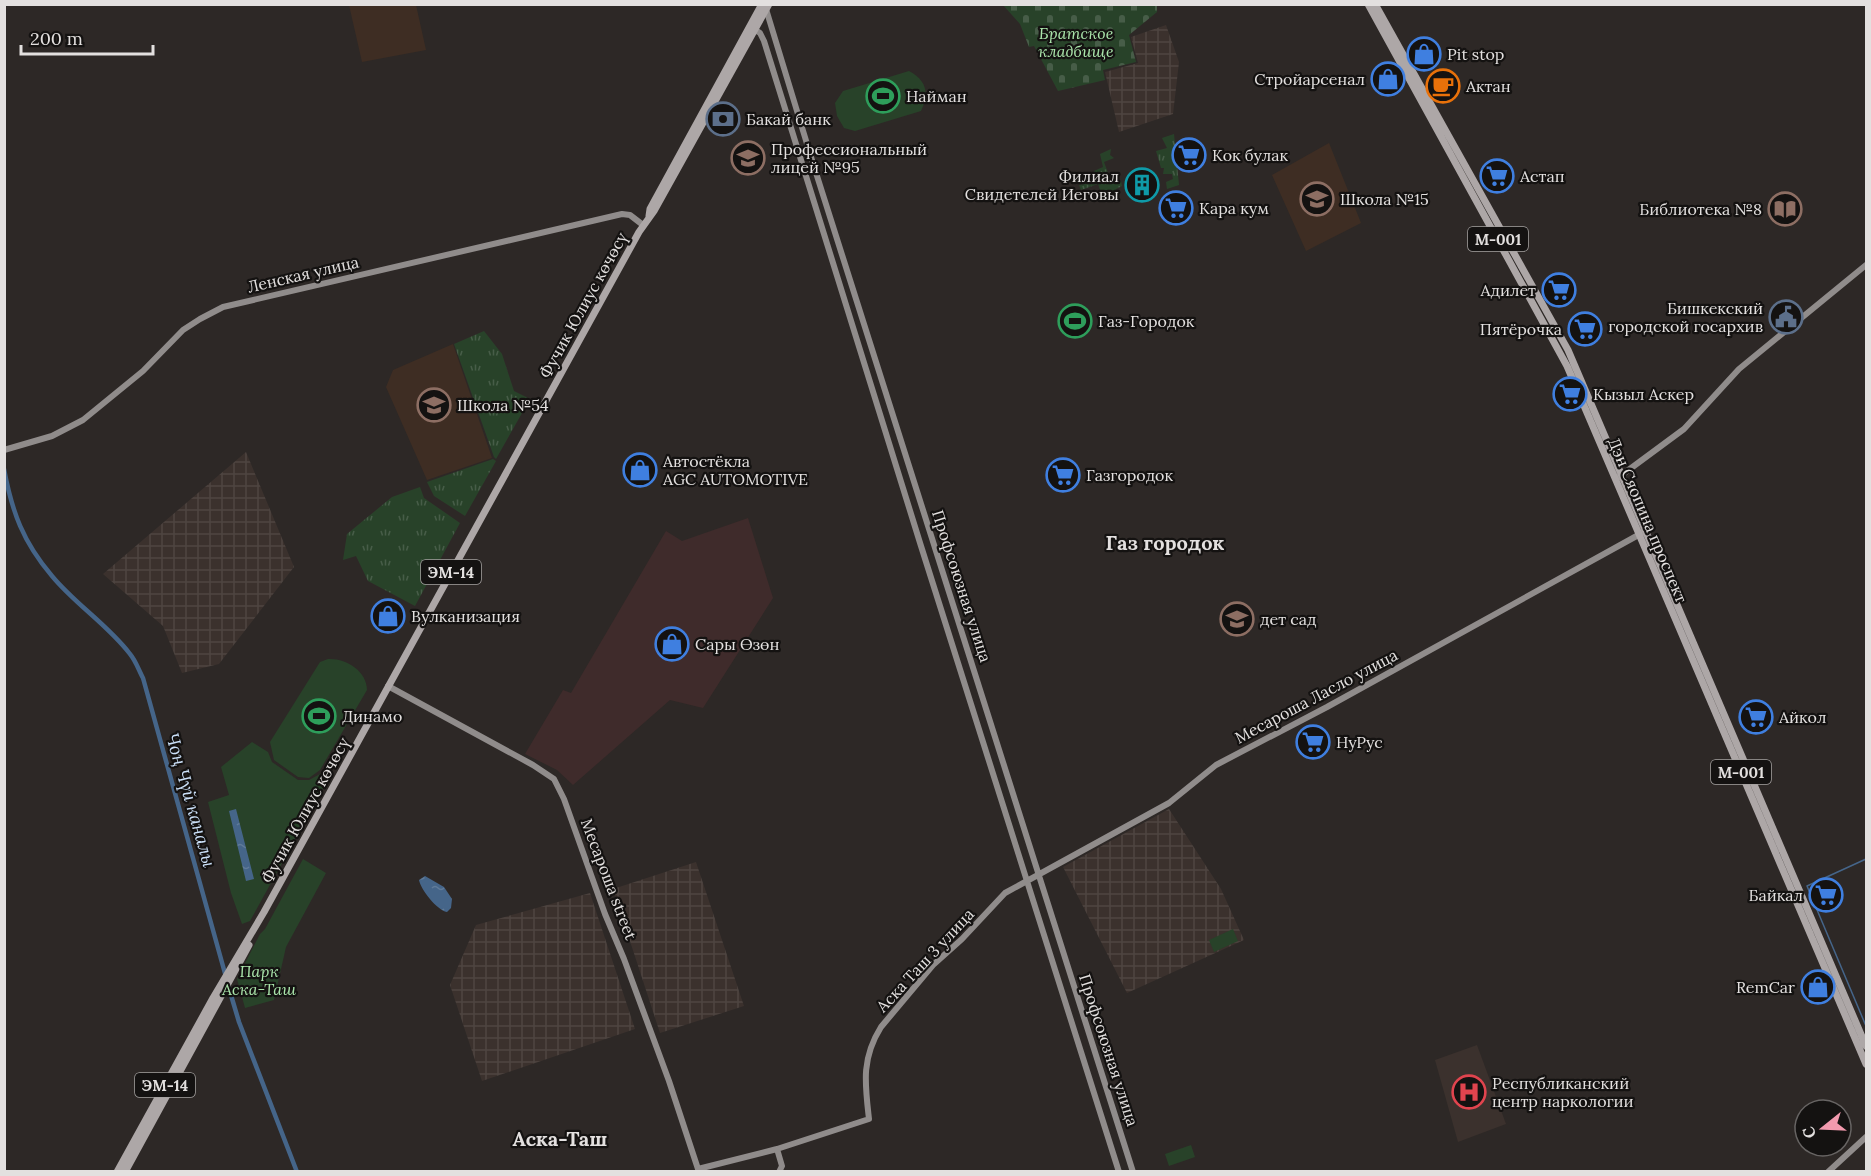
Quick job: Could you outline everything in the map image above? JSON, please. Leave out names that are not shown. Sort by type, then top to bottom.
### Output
[{"type":"main road","name":"Дэн Сяопина проспект","points":[[1368,4],[1558,347],[1619,477]]},
{"type":"main road","name":"Дэн Сяопина проспект","points":[[1375,4],[1568,350],[1642,533],[1846,1009],[1866,1064]]},
{"type":"main road","name":"Фучик Юлиус көчөсү","points":[[236,965],[643,225],[654,211],[765,6]]},
{"type":"main road","name":"ЭМ-14","points":[[117,1172],[213,998],[236,965]]},
{"type":"main road","name":"ЭМ-14","points":[[125,1172],[236,965]]},
{"type":"main road","name":"Дэн Сяопина проспект","points":[[1846,1009],[1866,1046]]},
{"type":"street","name":"Профсоюзная улица","points":[[765,6],[1133,1172]]},
{"type":"street","name":"Профсоюзная улица","points":[[753,28],[764,41],[1119,1172]]},
{"type":"street","name":"Ленская улица","points":[[6,450],[52,436],[83,420],[143,371],[183,330],[223,307],[622,214],[630,215],[643,225]]},
{"type":"street","points":[[1619,477],[1684,429],[1739,369],[1866,265]]},
{"type":"street","name":"Месароша Ласло улица","points":[[1005,893],[1169,803],[1216,765],[1327,707],[1642,533]]},
{"type":"street","name":"Месароша street","points":[[388,686],[533,765],[554,779],[564,799],[605,915],[624,959],[669,1081],[698,1169],[777,1149]]},
{"type":"street","name":"Аска Таш 3 улица","points":[[777,1149],[869,1119],[864,1074],[874,1039],[933,965],[962,939],[1005,893]]},
{"type":"street","points":[[1828,1172],[1866,1137]]},
{"type":"street","points":[[777,1149],[782,1166],[779,1172]]},
{"type":"shaded area","points":[[349,5],[416,5],[426,50],[362,62]]},
{"type":"shaded area","points":[[1166,25],[1179,62],[1173,114],[1119,132],[1105,72],[1138,63],[1131,37]]},
{"type":"shaded area","name":"Школа №15","points":[[1329,143],[1361,223],[1306,251],[1272,175]]},
{"type":"shaded area","name":"Школа №54","points":[[453,344],[492,458],[427,480],[386,387],[393,370]]},
{"type":"shaded area","points":[[246,452],[294,567],[219,664],[182,673],[163,626],[103,574]]},
{"type":"shaded area","name":"Сары Өзөн","points":[[748,518],[773,598],[703,708],[670,700],[573,785],[557,770],[525,754],[563,690],[571,693],[666,531],[682,541]]},
{"type":"shaded area","points":[[1169,809],[1221,889],[1244,940],[1127,993],[1063,867]]},
{"type":"shaded area","points":[[696,862],[744,1006],[660,1033],[613,889]]},
{"type":"shaded area","points":[[590,893],[635,1029],[482,1081],[450,985],[476,925]]},
{"type":"shaded area","name":"Республиканский центр наркологии","points":[[1477,1045],[1506,1124],[1458,1142],[1435,1060]]},
{"type":"green space","name":"Братское кладбище","points":[[1003,5],[1157,5],[1157,12],[1129,35],[1136,62],[1103,70],[1105,80],[1058,91],[1034,46],[1029,47],[1020,24]]},
{"type":"green space","name":"Найман","points":[[909,71],[923,83],[925,88],[926,93],[921,111],[855,131],[844,128],[837,116],[835,103],[843,91]]},
{"type":"green space","points":[[1174,134],[1179,185],[1167,189],[1166,182],[1173,179],[1172,174],[1163,174],[1164,168],[1161,168],[1156,151],[1167,148],[1162,138]]},
{"type":"green space","points":[[1111,149],[1110,155],[1114,158],[1104,162],[1112,184],[1121,181],[1122,186],[1116,189],[1119,200],[1117,201],[1114,194],[1102,196],[1098,184],[1081,190],[1079,185],[1097,182],[1098,175],[1095,175],[1094,171],[1103,167],[1100,154]]},
{"type":"green space","points":[[484,331],[502,354],[514,391],[530,399],[496,459],[454,344]]},
{"type":"green space","points":[[493,459],[496,461],[465,516],[434,496],[427,482]]},
{"type":"green space","points":[[420,487],[424,498],[460,523],[415,606],[368,581],[356,556],[343,560],[347,534],[392,497]]},
{"type":"green space","name":"Динамо","points":[[328,659],[342,661],[354,667],[363,677],[367,690],[320,770],[309,778],[298,777],[274,760],[270,742],[320,662]]},
{"type":"green space","points":[[252,742],[268,752],[272,762],[298,780],[309,780],[322,773],[329,778],[250,921],[242,924],[231,893],[208,802],[229,795],[221,767]]},
{"type":"green space","name":"Парк Аска-Таш","points":[[303,859],[326,873],[286,947],[274,1000],[245,1008],[237,979]]},
{"type":"green space","points":[[1233,929],[1238,941],[1214,952],[1209,940]]},
{"type":"green space","points":[[1191,1145],[1195,1157],[1169,1166],[1165,1154]]},
{"type":"water","points":[[236,809],[254,879],[246,881],[229,811]]},
{"type":"water","points":[[425,876],[444,887],[452,899],[451,908],[447,912],[434,904],[423,889],[419,880]]},
{"type":"waterway","name":"Чоң Чүй каналы","points":[[4,469],[15,513],[33,551],[61,586],[121,643],[134,660],[143,678],[226,977]]},
{"type":"waterway","points":[[1866,859],[1807,886],[1866,1026]]},
{"type":"waterway","name":"Чоң Чүй каналы","points":[[228,985],[239,1022],[297,1172]]},
{"type":"place","name":"Pit stop","points":[[1424,54]]},
{"type":"place","name":"Стройарсенал","points":[[1388,79]]},
{"type":"place","name":"Актан","points":[[1443,86]]},
{"type":"place","name":"Найман","points":[[883,96]]},
{"type":"place","name":"Бакай банк","points":[[723,119]]},
{"type":"place","name":"Кок булак","points":[[1189,155]]},
{"type":"place","name":"Профессиональный лицей №95","points":[[748,158]]},
{"type":"place","name":"Астап","points":[[1497,176]]},
{"type":"place","name":"Филиал Свидетелей Иеговы","points":[[1142,185]]},
{"type":"place","name":"Школа №15","points":[[1317,199]]},
{"type":"place","name":"Кара кум","points":[[1176,208]]},
{"type":"place","name":"Библиотека №8","points":[[1785,209]]},
{"type":"place","name":"Адилет","points":[[1559,290]]},
{"type":"place","name":"Бишкекский городской госархив","points":[[1786,317]]},
{"type":"place","name":"Газ-Городок","points":[[1075,321]]},
{"type":"place","name":"Пятёрочка","points":[[1585,329]]},
{"type":"place","name":"Кызыл Аскер","points":[[1570,394]]},
{"type":"place","name":"Школа №54","points":[[434,405]]},
{"type":"place","name":"Автостёкла AGC AUTOMOTIVE","points":[[640,470]]},
{"type":"place","name":"Газгородок","points":[[1063,475]]},
{"type":"place","name":"Вулканизация","points":[[388,616]]},
{"type":"place","name":"дет сад","points":[[1237,619]]},
{"type":"place","name":"Сары Өзөн","points":[[672,644]]},
{"type":"place","name":"Динамо","points":[[319,716]]},
{"type":"place","name":"Айкол","points":[[1756,717]]},
{"type":"place","name":"НуРус","points":[[1313,742]]},
{"type":"place","name":"Байкал","points":[[1826,895]]},
{"type":"place","name":"RemCar","points":[[1818,987]]},
{"type":"place","name":"Республиканский центр наркологии","points":[[1469,1092]]},
{"type":"district","name":"Газ городок","points":[[1165,542]]},
{"type":"district","name":"Аска-Таш","points":[[560,1138]]}]
